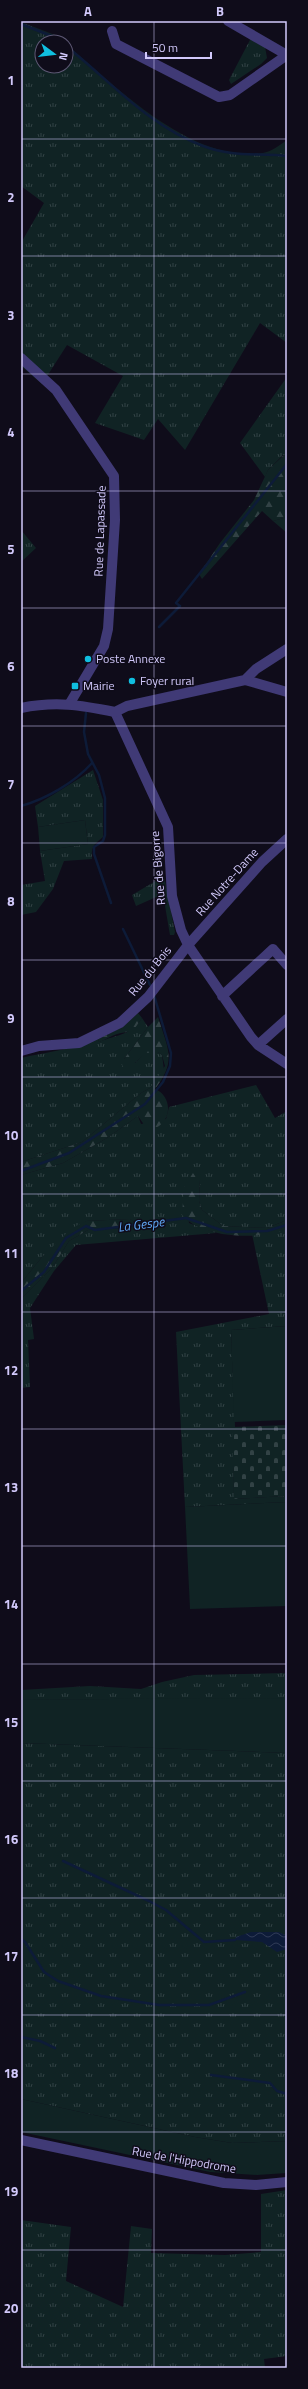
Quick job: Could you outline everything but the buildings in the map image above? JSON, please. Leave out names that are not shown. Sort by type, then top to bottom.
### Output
[{"type":"street","points":[[112,31],[116,44],[219,97],[230,95],[287,55],[228,21]]},
{"type":"street","name":"Rue de Lapassade","points":[[21,358],[56,390],[114,476],[115,520],[108,628],[104,646],[70,703]]},
{"type":"street","points":[[246,680],[256,669],[287,649]]},
{"type":"street","points":[[21,708],[44,703],[70,703],[115,712],[127,706],[246,680],[287,692]]},
{"type":"street","name":"Rue de Bigorre","points":[[115,712],[168,827],[172,896],[180,930],[188,945],[222,996],[258,1045],[287,1064]]},
{"type":"street","name":"Rue Notre-Dame","points":[[188,945],[262,862],[287,839]]},
{"type":"street","name":"Rue du Bois","points":[[21,1052],[47,1045],[78,1043],[120,1023],[148,997],[188,945]]},
{"type":"street","points":[[222,996],[273,949],[287,965]]},
{"type":"street","points":[[258,1045],[287,1020]]},
{"type":"street","name":"Rue de l'Hippodrome","points":[[21,2140],[76,2153],[224,2183],[256,2185],[287,2182]]},
{"type":"green space","points":[[21,22],[52,34],[34,34],[34,74],[74,74],[74,51],[131,100],[156,118],[182,134],[209,147],[236,153],[263,153],[272,150],[287,140],[287,343],[260,323],[185,450],[158,419],[144,440],[95,423],[123,376],[67,345],[42,384],[21,366],[21,243],[44,203],[21,186]]},
{"type":"green space","points":[[251,38],[265,47],[267,58],[261,64],[231,84],[229,80]]},
{"type":"green space","points":[[287,377],[287,457],[283,455],[268,470],[265,477],[240,443]]},
{"type":"green space","points":[[284,455],[287,457],[287,513],[284,518],[273,521],[262,511],[202,579],[199,574],[220,543],[254,500],[268,470]]},
{"type":"green space","points":[[287,513],[287,533],[273,521],[284,518]]},
{"type":"green space","points":[[21,530],[36,548],[21,562]]},
{"type":"green space","points":[[93,770],[103,800],[103,837],[94,846],[92,851],[92,859],[64,861],[53,889],[36,912],[21,915],[21,885],[45,881],[40,851],[88,844],[85,820],[38,827],[35,806]]},
{"type":"green space","points":[[85,820],[88,844],[40,851],[38,827]]},
{"type":"green space","points":[[164,876],[175,932],[174,935],[170,935],[163,894],[136,906],[132,895]]},
{"type":"green space","points":[[138,1013],[142,1018],[134,1029],[117,1034],[99,1042],[98,1039],[123,1027]]},
{"type":"green space","points":[[158,1017],[165,1038],[168,1054],[166,1070],[155,1089],[164,1096],[167,1101],[168,1111],[163,1122],[158,1127],[147,1129],[138,1116],[107,1138],[63,1163],[21,1175],[21,1162],[82,1142],[141,1093],[150,1088],[165,1066],[162,1055],[158,1052],[146,1053],[128,1069],[124,1068],[122,1065],[124,1059],[148,1027]]},
{"type":"green space","points":[[142,1018],[148,1027],[124,1059],[135,1063],[146,1052],[158,1052],[162,1055],[164,1070],[150,1088],[141,1093],[82,1142],[21,1162],[21,1058],[70,1048],[98,1039],[99,1042],[123,1034],[133,1028]]},
{"type":"green space","points":[[256,1085],[275,1118],[287,1111],[287,1220],[267,1228],[223,1226],[202,1210],[199,1201],[200,1180],[184,1187],[189,1223],[216,1233],[76,1245],[54,1271],[30,1308],[34,1339],[28,1340],[30,1387],[21,1388],[21,1299],[52,1268],[69,1241],[88,1230],[129,1228],[136,1223],[130,1219],[86,1221],[42,1257],[21,1283],[21,1175],[63,1163],[107,1138],[138,1116],[141,1124],[166,1119],[169,1107]]},
{"type":"green space","points":[[193,1173],[200,1179],[199,1201],[202,1210],[223,1226],[267,1228],[287,1220],[287,1229],[276,1233],[247,1236],[217,1233],[203,1229],[191,1223],[182,1215],[184,1187]]},
{"type":"green space","points":[[130,1219],[136,1223],[129,1228],[88,1230],[69,1241],[52,1268],[21,1299],[21,1283],[42,1257],[72,1228],[86,1221]]},
{"type":"green space","points":[[287,1229],[287,1326],[231,1330],[235,1427],[233,1427],[234,1499],[287,1496],[287,1502],[185,1507],[176,1332],[269,1314],[252,1234]]},
{"type":"green space","points":[[287,1326],[287,1420],[234,1422],[231,1330]]},
{"type":"green space","points":[[287,1425],[287,1496],[234,1499],[232,1427]]},
{"type":"green space","points":[[287,1502],[287,1606],[190,1609],[185,1507]]},
{"type":"green space","points":[[287,1673],[287,1699],[21,1700],[21,1690],[90,1686],[141,1689],[162,1682],[194,1675]]},
{"type":"green space","points":[[203,1698],[287,1699],[287,1753],[21,1743],[21,1700]]},
{"type":"green space","points":[[21,1743],[287,1753],[287,2141],[232,2143],[195,2137],[21,2099]]},
{"type":"green space","points":[[21,2099],[195,2137],[232,2143],[287,2141],[287,2173],[257,2175],[210,2172],[21,2132]]},
{"type":"green space","points":[[287,2190],[287,2356],[264,2359],[265,2368],[38,2368],[35,2366],[33,2368],[21,2368],[21,2220],[71,2227],[66,2281],[123,2307],[131,2226],[152,2229],[151,2253],[225,2255],[261,2252],[261,2194]]},
{"type":"water","points":[[251,1932],[279,1932],[287,1936],[287,1949],[277,1952],[262,1942],[235,1940],[236,1937]]},
{"type":"waterway","points":[[21,24],[46,34]]},
{"type":"waterway","points":[[74,52],[131,102],[165,127],[184,138],[203,146],[224,152],[287,156]]},
{"type":"waterway","points":[[159,627],[180,606],[176,603],[287,464]]},
{"type":"waterway","points":[[86,713],[84,732],[88,754],[99,775],[105,798],[105,835],[103,841],[94,847],[94,854],[111,903]]},
{"type":"waterway","points":[[21,806],[50,795],[68,784],[92,763]]},
{"type":"waterway","points":[[123,929],[150,985]]},
{"type":"waterway","points":[[21,1171],[69,1153],[145,1104],[163,1082],[170,1066],[171,1053],[154,995]]},
{"type":"waterway","name":"La Gespe","points":[[21,1291],[44,1272],[66,1238],[86,1226],[95,1230],[186,1218],[227,1232],[267,1231],[287,1225]]},
{"type":"waterway","points":[[63,1861],[166,1910],[204,1942],[235,1940]]},
{"type":"waterway","points":[[21,1939],[25,1942],[44,1972],[58,1981],[101,1996],[159,2005],[209,2005],[245,1992]]},
{"type":"waterway","points":[[21,2037],[40,2041],[55,2048]]},
{"type":"waterway","points":[[211,2075],[270,2083],[277,2091],[287,2094]]},
{"type":"place","name":"Poste Annexe","points":[[88,659]]},
{"type":"place","name":"Foyer rural","points":[[132,681]]},
{"type":"place","name":"Mairie","points":[[75,686]]}]
